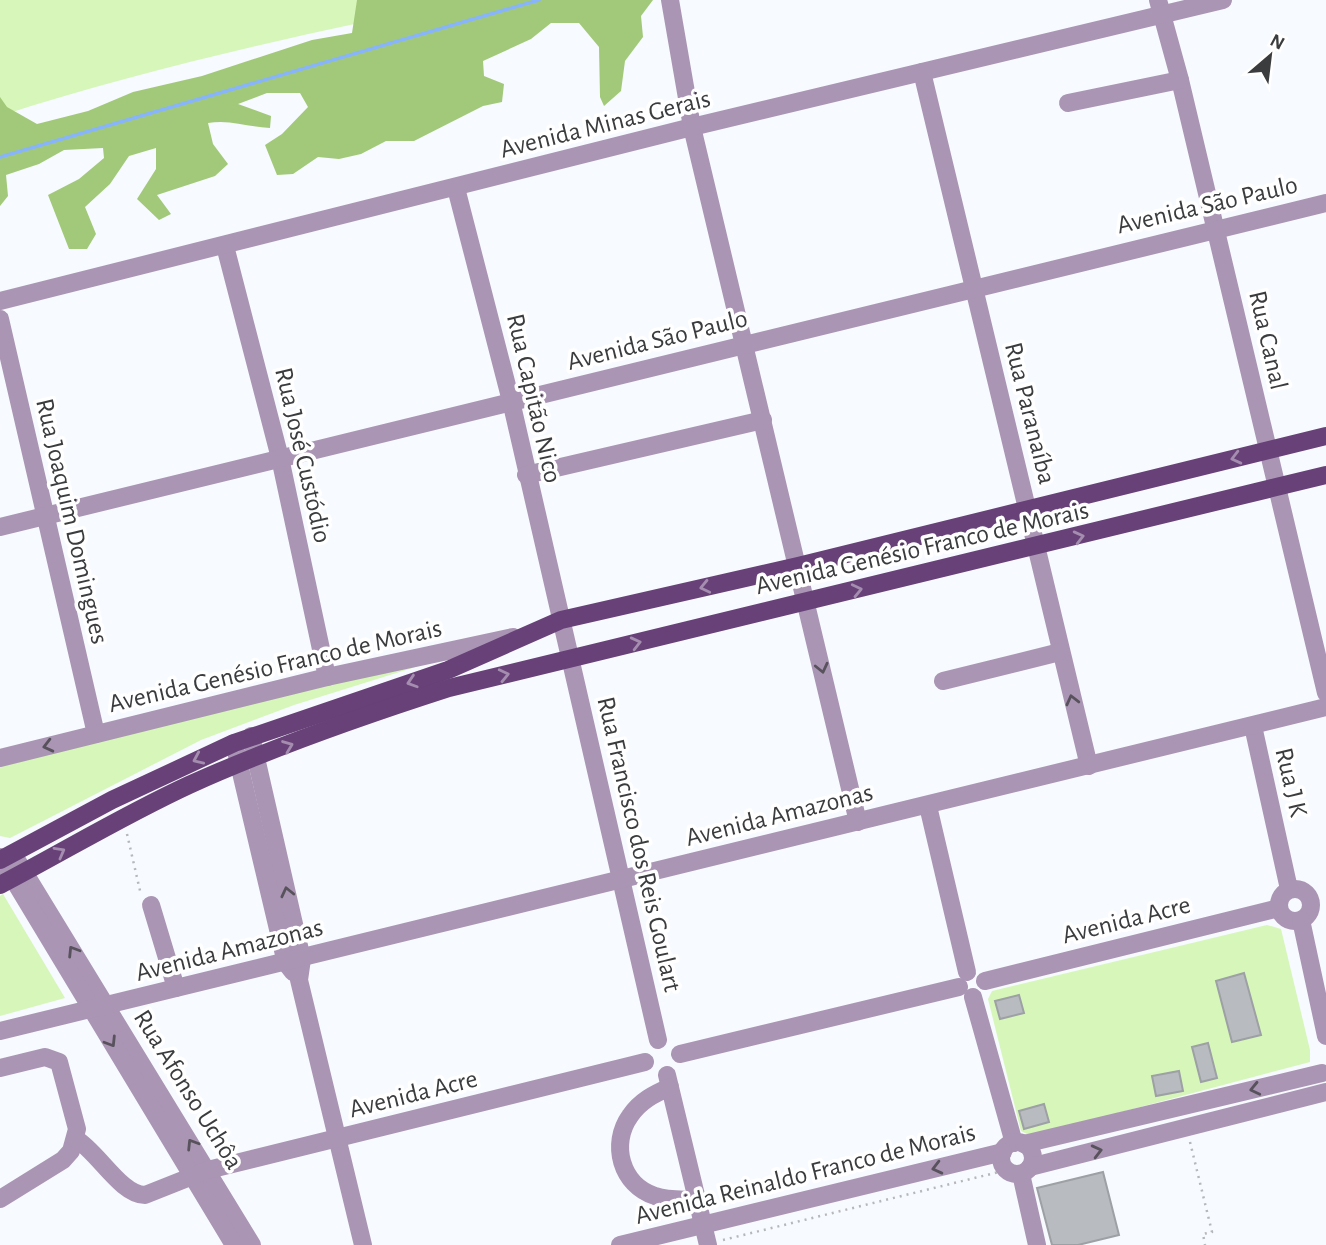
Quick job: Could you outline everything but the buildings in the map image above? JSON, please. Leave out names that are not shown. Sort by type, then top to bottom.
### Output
[{"type":"main road","name":"Avenida Genésio Franco de Morais","points":[[520,636],[561,620],[798,566],[1326,436]]},
{"type":"main road","name":"Avenida Genésio Franco de Morais","points":[[12,878],[124,817],[249,761],[412,700],[1326,475]]},
{"type":"main road","points":[[4,857],[112,800],[243,739],[448,670],[520,636]]},
{"type":"street","points":[[670,0],[692,127],[859,821]]},
{"type":"street","name":"Avenida Minas Gerais","points":[[0,301],[922,72],[1161,8],[1223,0]]},
{"type":"street","name":"Rua Canal","points":[[1161,8],[1326,693]]},
{"type":"street","name":"Rua Paranaíba","points":[[922,72],[1089,766]]},
{"type":"street","points":[[1068,103],[1180,80]]},
{"type":"street","name":"Rua Capitão Nico","points":[[456,188],[510,401],[561,620]]},
{"type":"street","name":"Avenida São Paulo","points":[[0,527],[1326,203]]},
{"type":"street","name":"Rua José Custódio","points":[[225,247],[280,458],[327,677]]},
{"type":"street","name":"Rua Joaquim Domingues","points":[[0,319],[96,734]]},
{"type":"street","points":[[526,475],[763,420]]},
{"type":"street","points":[[561,620],[570,659]]},
{"type":"street","name":"Avenida Genésio Franco de Morais","points":[[0,758],[327,677],[520,636]]},
{"type":"street","points":[[943,681],[1060,652]]},
{"type":"street","name":"Rua Francisco dos Reis Goulart","points":[[570,659],[658,1040]]},
{"type":"street","name":"Avenida Amazonas","points":[[0,1031],[1326,707]]},
{"type":"street","name":"Rua J K","points":[[1252,726],[1289,890]]},
{"type":"street","points":[[243,739],[294,961],[340,1138],[363,1245]]},
{"type":"street","points":[[928,806],[966,985],[1017,1158],[1037,1245]]},
{"type":"street","name":"Rua Afonso Uchôa","points":[[4,857],[12,878],[99,1008],[201,1172],[252,1245]]},
{"type":"street","points":[[1289,890],[1305,892],[1319,900],[1301,920],[1284,918],[1279,908],[1280,897],[1289,890]]},
{"type":"street","points":[[150,905],[176,988]]},
{"type":"street","name":"Avenida Acre","points":[[966,985],[984,990],[985,981],[1279,908]]},
{"type":"street","points":[[1301,920],[1326,1036]]},
{"type":"street","points":[[680,1054],[966,985]]},
{"type":"street","points":[[698,1199],[654,1196],[636,1186],[624,1168],[621,1135],[629,1117],[668,1081],[679,1064],[680,1054],[669,1041],[658,1040],[647,1048],[645,1062],[653,1073],[668,1081],[698,1199],[708,1244]]},
{"type":"street","points":[[0,1068],[45,1057],[60,1062],[75,1120],[76,1139],[71,1151],[53,1168],[0,1199]]},
{"type":"street","name":"Avenida Acre","points":[[76,1139],[97,1155],[120,1182],[138,1195],[150,1194],[201,1172],[645,1062]]},
{"type":"street","points":[[1324,1070],[1321,1083],[1326,1092]]},
{"type":"street","name":"Avenida Reinaldo Franco de Morais","points":[[1017,1158],[1324,1070]]},
{"type":"street","name":"Avenida Reinaldo Franco de Morais","points":[[620,1245],[1017,1158],[1187,1128],[1326,1092]]},
{"type":"street","name":"Rua Afonso Uchôa","points":[[201,1172],[234,1245]]},
{"type":"path","points":[[124,817],[140,894],[150,905]]},
{"type":"path","points":[[1187,1128],[1212,1232],[1203,1234],[1205,1245]]},
{"type":"path","name":"Avenida Reinaldo Franco de Morais","points":[[708,1244],[1017,1158]]},
{"type":"green space","points":[[0,0],[467,0],[174,66],[0,116]]},
{"type":"green space","points":[[357,0],[653,0],[641,16],[643,37],[625,61],[621,91],[604,106],[600,97],[599,47],[579,23],[551,23],[531,39],[483,61],[484,76],[504,84],[502,102],[483,106],[414,141],[386,141],[361,154],[339,159],[318,157],[293,174],[277,175],[265,145],[282,134],[308,107],[300,93],[267,93],[238,104],[271,116],[270,128],[208,123],[213,144],[228,164],[215,176],[157,195],[171,214],[159,220],[137,199],[156,169],[156,148],[129,156],[110,184],[85,207],[96,234],[87,249],[69,249],[48,195],[79,179],[104,158],[103,148],[64,150],[39,164],[6,175],[8,196],[0,206],[0,97],[7,107],[37,124],[88,111],[133,92],[202,76],[312,40],[352,33]]},
{"type":"green space","points":[[424,661],[425,664],[294,705],[201,740],[10,838],[0,836],[0,765]]},
{"type":"green space","points":[[3,894],[65,998],[0,1016],[0,896]]},
{"type":"green space","points":[[1267,925],[1281,929],[1310,1050],[1310,1062],[1031,1136],[1021,1131],[988,999],[992,991]]},
{"type":"waterway","points":[[0,157],[539,0]]}]
